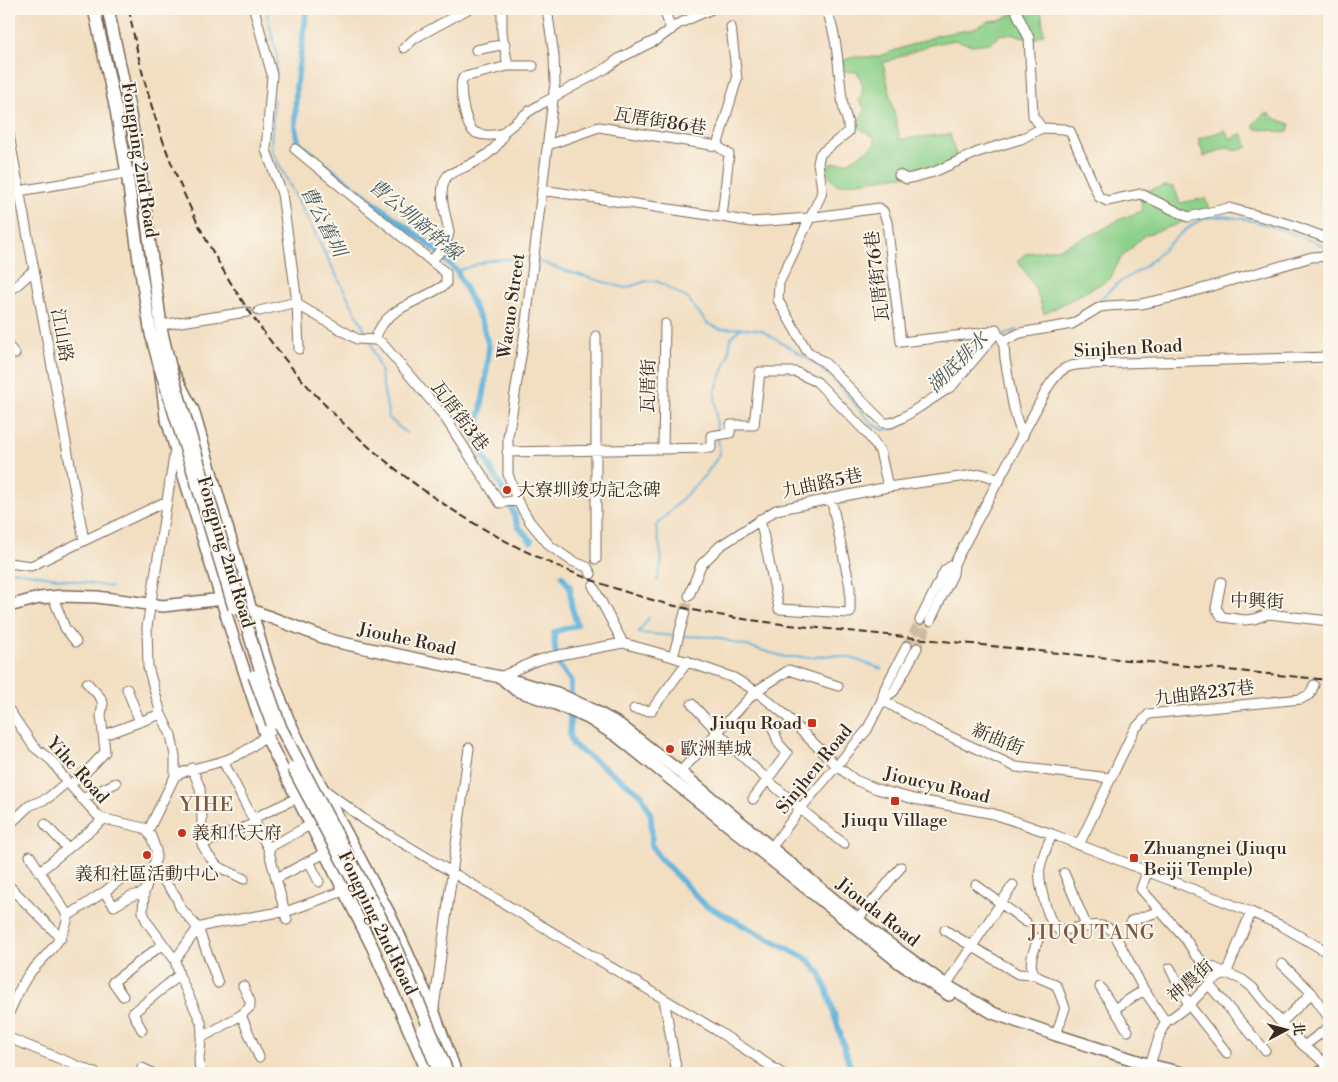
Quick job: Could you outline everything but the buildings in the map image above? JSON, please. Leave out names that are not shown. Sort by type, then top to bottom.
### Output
[{"type":"main road","name":"Fongping 2nd Road","points":[[94,9],[116,110],[151,334],[165,367],[193,410],[267,665],[288,719],[390,915],[433,1010],[456,1073]]},
{"type":"main road","name":"Fongping 2nd Road","points":[[108,9],[140,171],[161,325],[165,367],[166,417],[265,734],[372,946],[428,1073]]},
{"type":"main road","points":[[165,367],[196,481],[249,660],[274,732],[386,945],[439,1073]]},
{"type":"main road","points":[[165,367],[257,660],[281,728],[392,941],[448,1073]]},
{"type":"main road","points":[[9,606],[53,597],[97,597],[163,606],[222,599]]},
{"type":"main road","name":"Jiouhe Road","points":[[222,599],[333,641],[500,677],[557,698],[590,713]]},
{"type":"main road","name":"Jiouda Road","points":[[590,713],[620,726],[680,772],[769,852],[901,964],[990,1020],[1149,1070],[1182,1073]]},
{"type":"main road","name":"Jiouda Road","points":[[590,713],[617,736],[874,933],[946,985],[993,1013],[1149,1070]]},
{"type":"main road","points":[[1318,1073],[1329,1067]]},
{"type":"street","points":[[254,9],[272,75],[266,150],[282,194],[297,302],[299,349]]},
{"type":"street","points":[[404,48],[415,38],[468,9]]},
{"type":"street","points":[[502,9],[502,32],[508,66]]},
{"type":"street","name":"Wacuo Street","points":[[547,9],[555,70],[553,99],[524,338],[508,437],[508,474],[518,500],[530,522],[550,546],[572,562],[587,567],[590,574]]},
{"type":"street","points":[[664,9],[671,30]]},
{"type":"street","points":[[533,66],[508,66],[464,76],[460,82],[465,112],[473,130],[478,133],[496,136],[504,132],[528,112],[605,69],[620,58],[658,39],[678,24],[712,9]]},
{"type":"street","points":[[826,9],[830,18],[837,58],[843,108],[849,123],[848,132],[820,154],[818,162],[822,190],[779,283],[778,300],[807,351],[825,363],[884,423],[890,424],[952,386],[996,332],[1004,341],[1004,352],[1013,406],[1022,436]]},
{"type":"street","points":[[1017,9],[1017,13],[1029,38],[1033,116],[1042,128]]},
{"type":"street","points":[[717,146],[737,79],[732,27]]},
{"type":"street","points":[[476,50],[505,44]]},
{"type":"street","name":"瓦厝街86巷","points":[[548,146],[599,127],[717,146],[728,154],[718,217]]},
{"type":"street","points":[[899,175],[907,179],[934,172],[978,152],[1021,139],[1042,128],[1064,129],[1070,131],[1100,197],[1108,201],[1141,194],[1188,217],[1229,208],[1289,224],[1329,239]]},
{"type":"street","points":[[432,259],[447,242],[449,232],[442,183],[448,175],[486,155],[501,141],[504,132]]},
{"type":"street","name":"江山路","points":[[9,136],[84,540]]},
{"type":"street","points":[[295,149],[432,259],[446,273],[446,284],[403,306],[386,320],[373,340],[362,340],[300,306],[297,302]]},
{"type":"street","points":[[9,180],[19,191],[140,171]]},
{"type":"street","name":"瓦厝街76巷","points":[[542,190],[751,222],[809,218],[878,208],[883,211],[888,222],[901,342],[990,332],[996,329],[996,332]]},
{"type":"street","points":[[1004,341],[1020,333],[1072,324],[1100,307],[1141,304],[1174,297],[1312,256],[1329,256]]},
{"type":"street","points":[[9,292],[34,270]]},
{"type":"street","points":[[259,310],[297,302]]},
{"type":"street","points":[[161,325],[247,312]]},
{"type":"street","name":"瓦厝街","points":[[663,449],[665,324]]},
{"type":"street","points":[[596,336],[596,559]]},
{"type":"street","name":"瓦厝街3巷","points":[[373,340],[382,343],[444,416],[500,503],[518,500]]},
{"type":"street","name":"Sinjhen Road","points":[[930,621],[953,574],[954,564],[1048,386],[1058,373],[1071,365],[1329,358]]},
{"type":"street","points":[[507,452],[710,448],[710,436],[730,433],[731,425],[754,425],[760,372],[796,372],[817,382],[865,431],[880,452],[888,486]]},
{"type":"street","points":[[176,447],[148,627],[148,667],[161,714],[171,735],[174,750],[175,776],[148,831],[156,850],[156,858],[144,893],[144,912],[147,922],[176,960],[179,975],[200,1022],[200,1073]]},
{"type":"street","name":"九曲路5巷","points":[[689,596],[701,566],[720,546],[776,510],[787,506],[888,486],[982,474],[1000,480]]},
{"type":"street","points":[[760,519],[779,609],[850,613],[850,587],[831,498]]},
{"type":"street","points":[[9,563],[31,566],[167,501]]},
{"type":"street","name":"Sinjhen Road","points":[[920,620],[945,570],[954,564]]},
{"type":"street","name":"中興街","points":[[1220,582],[1216,608],[1222,617],[1245,620],[1268,614],[1329,621]]},
{"type":"street","points":[[593,586],[623,643]]},
{"type":"street","points":[[53,597],[65,628],[76,642]]},
{"type":"street","points":[[673,657],[685,612]]},
{"type":"street","name":"Jioucyu Road","points":[[500,677],[549,657],[623,643],[673,657],[734,678],[756,691],[783,713],[837,766],[855,780],[877,790],[994,814],[1052,834],[1251,912],[1282,926],[1329,953]]},
{"type":"street","name":"Sinjhen Road","points":[[769,852],[800,809],[868,730],[882,700],[885,688],[907,646]]},
{"type":"street","name":"Sinjhen Road","points":[[882,700],[894,692],[916,648]]},
{"type":"street","points":[[634,708],[652,711],[688,662]]},
{"type":"street","points":[[680,772],[756,691],[789,670],[838,686]]},
{"type":"street","points":[[9,825],[29,806],[48,798],[104,754],[106,748],[101,715],[103,703],[88,683]]},
{"type":"street","name":"九曲路237巷","points":[[1079,845],[1134,730],[1149,714],[1301,699],[1310,694],[1314,685]]},
{"type":"street","points":[[127,689],[140,722]]},
{"type":"street","name":"新曲街","points":[[882,700],[934,730],[1016,767],[1110,778]]},
{"type":"street","points":[[692,704],[717,732],[767,780],[844,844]]},
{"type":"street","name":"Yihe Road","points":[[9,710],[34,747],[52,761],[68,783],[103,820],[144,828],[148,831]]},
{"type":"street","points":[[104,735],[161,714]]},
{"type":"street","points":[[175,776],[192,768],[231,759],[258,743],[265,734],[288,719]]},
{"type":"street","points":[[753,799],[787,753],[779,744],[770,724]]},
{"type":"street","points":[[433,1010],[469,748]]},
{"type":"street","points":[[223,761],[268,848],[286,915]]},
{"type":"street","points":[[192,768],[200,788],[202,844],[217,866],[244,879]]},
{"type":"street","points":[[82,799],[116,784]]},
{"type":"street","name":"Fongping 2nd Road","points":[[322,787],[366,821],[664,999],[781,1073]]},
{"type":"street","points":[[202,844],[255,821],[297,798]]},
{"type":"street","points":[[39,872],[103,820]]},
{"type":"street","points":[[45,824],[68,849]]},
{"type":"street","points":[[268,848],[310,825]]},
{"type":"street","points":[[1052,834],[1042,861],[1040,874],[1040,882],[1052,922],[1059,930],[1102,925],[1114,931],[1144,990],[1166,1022]]},
{"type":"street","points":[[277,878],[325,853]]},
{"type":"street","points":[[30,856],[68,916]]},
{"type":"street","points":[[309,861],[319,882]]},
{"type":"street","points":[[858,919],[901,867]]},
{"type":"street","points":[[9,1013],[28,976],[54,949],[61,938],[68,916],[130,874],[152,872]]},
{"type":"street","points":[[152,872],[176,896],[180,907],[198,928],[218,983]]},
{"type":"street","points":[[1147,872],[1141,889],[1187,941],[1195,954],[1205,964],[1243,980],[1253,988],[1281,1023],[1329,1067]]},
{"type":"street","points":[[1064,873],[1087,927]]},
{"type":"street","points":[[976,885],[1026,922]]},
{"type":"street","points":[[9,886],[61,938]]},
{"type":"street","points":[[946,985],[1012,886]]},
{"type":"street","points":[[104,892],[114,906],[131,896],[144,893]]},
{"type":"street","points":[[176,960],[198,928],[212,924],[286,915],[338,892]]},
{"type":"street","points":[[1131,921],[1160,911]]},
{"type":"street","name":"神農街","points":[[1149,1070],[1166,1022],[1221,975],[1226,974],[1251,912]]},
{"type":"street","points":[[946,930],[1018,974],[1036,975],[1057,986],[1064,1005],[1056,1035]]},
{"type":"street","points":[[1036,975],[1031,963],[1032,954],[1039,938]]},
{"type":"street","points":[[123,996],[114,982],[164,944]]},
{"type":"street","points":[[1282,964],[1312,993],[1329,1018]]},
{"type":"street","points":[[1170,968],[1188,1005],[1227,1053]]},
{"type":"street","points":[[142,1030],[133,1013],[179,975]]},
{"type":"street","points":[[1209,985],[1265,1050]]},
{"type":"street","points":[[201,1038],[241,1015],[250,1007],[243,986]]},
{"type":"street","points":[[1100,987],[1128,1031]]},
{"type":"street","points":[[1114,1009],[1144,990]]},
{"type":"street","points":[[1281,1023],[1312,993]]},
{"type":"street","points":[[664,999],[677,1073]]},
{"type":"street","points":[[241,1015],[259,1057]]},
{"type":"street","points":[[1304,1046],[1329,1027]]},
{"type":"street","points":[[9,1038],[95,1073]]},
{"type":"street","points":[[142,1068],[152,1073]]},
{"type":"green space","points":[[1011,9],[1041,9],[1044,34],[1035,39],[1002,34],[990,43],[972,45],[954,40],[930,45],[883,63],[900,139],[950,134],[957,159],[938,171],[836,185],[824,167],[834,163],[849,162],[875,145],[874,137],[850,123],[859,120],[865,110],[859,101],[862,94],[862,86],[857,72],[841,71],[842,61],[853,57],[876,57],[939,35],[973,29],[989,21],[999,20],[1011,15]]},
{"type":"green space","points":[[1264,114],[1270,114],[1274,118],[1290,124],[1288,132],[1280,133],[1254,128],[1254,123]]},
{"type":"green space","points":[[1225,130],[1231,139],[1242,133],[1248,147],[1236,151],[1228,147],[1204,157],[1198,139]]},
{"type":"green space","points":[[1165,186],[1174,187],[1180,203],[1205,198],[1211,215],[1189,219],[1145,235],[1120,259],[1110,279],[1044,314],[1034,286],[1017,261],[1025,254],[1060,248],[1100,231],[1120,219],[1142,211],[1140,192]]},
{"type":"waterway","name":"曹公舊圳","points":[[266,9],[277,56],[276,75]]},
{"type":"waterway","name":"曹公圳新幹線","points":[[307,9],[296,88],[295,127],[298,142],[322,163],[431,246],[457,271],[483,325],[489,347],[485,387],[475,442],[506,495]]},
{"type":"waterway","name":"曹公舊圳","points":[[274,100],[271,149],[368,336]]},
{"type":"waterway","name":"湖底排水","points":[[1090,308],[1116,285],[1145,266],[1179,235],[1201,220],[1214,217],[1247,220],[1284,230],[1329,248]]},
{"type":"waterway","points":[[457,271],[490,260],[530,259]]},
{"type":"waterway","points":[[537,261],[625,288],[647,281],[657,281],[688,299],[707,323],[720,329],[741,328]]},
{"type":"waterway","name":"湖底排水","points":[[1064,321],[1074,318]]},
{"type":"waterway","name":"湖底排水","points":[[717,433],[715,392],[728,357],[731,337],[741,328],[761,330],[810,360],[835,381],[872,424],[884,430],[896,428],[938,402],[947,394]]},
{"type":"waterway","name":"湖底排水","points":[[1003,335],[1017,330]]},
{"type":"waterway","name":"曹公舊圳","points":[[371,343],[380,370],[389,418],[406,433]]},
{"type":"waterway","name":"湖底排水","points":[[968,373],[981,358]]},
{"type":"waterway","name":"湖底排水","points":[[657,581],[662,560],[656,526],[706,474],[720,454],[718,438]]},
{"type":"waterway","name":"曹公圳新幹線","points":[[511,506],[518,526],[531,541]]},
{"type":"waterway","points":[[9,570],[111,587]]},
{"type":"waterway","name":"曹公圳新幹線","points":[[562,576],[570,587],[571,604],[577,625],[554,632],[555,649],[560,667],[571,681],[570,736],[573,745],[641,794],[651,815],[652,845],[658,856],[705,905],[809,960],[820,973],[827,991],[852,1073]]},
{"type":"waterway","name":"湖底排水","points":[[638,633],[649,618]]},
{"type":"waterway","points":[[638,633],[676,636]]},
{"type":"waterway","points":[[681,636],[715,637],[785,657],[833,655],[851,658],[882,669]]},
{"type":"tunnel","points":[[685,612],[689,596]]},
{"type":"tunnel","points":[[907,646],[920,620]]},
{"type":"tunnel","points":[[917,648],[930,621]]},
{"type":"railway","points":[[129,9],[154,113],[191,210],[241,299],[302,380],[375,452],[457,513],[549,562],[649,599],[712,614],[808,627],[1329,680]]},
{"type":"place","name":"大寮圳竣功記念碑","points":[[507,490]]},
{"type":"place","name":"Jiuqu Road","points":[[812,723]]},
{"type":"place","name":"歐洲華城","points":[[670,749]]},
{"type":"place","name":"Jiuqu Village","points":[[895,801]]},
{"type":"place","name":"義和代天府","points":[[182,833]]},
{"type":"place","name":"義和社區活動中心","points":[[147,855]]},
{"type":"place","name":"Zhuangnei (Jiuqu Beiji Temple)","points":[[1134,858]]},
{"type":"district","name":"YIHE","points":[[207,804]]},
{"type":"district","name":"JIUQUTANG","points":[[1092,932]]}]
